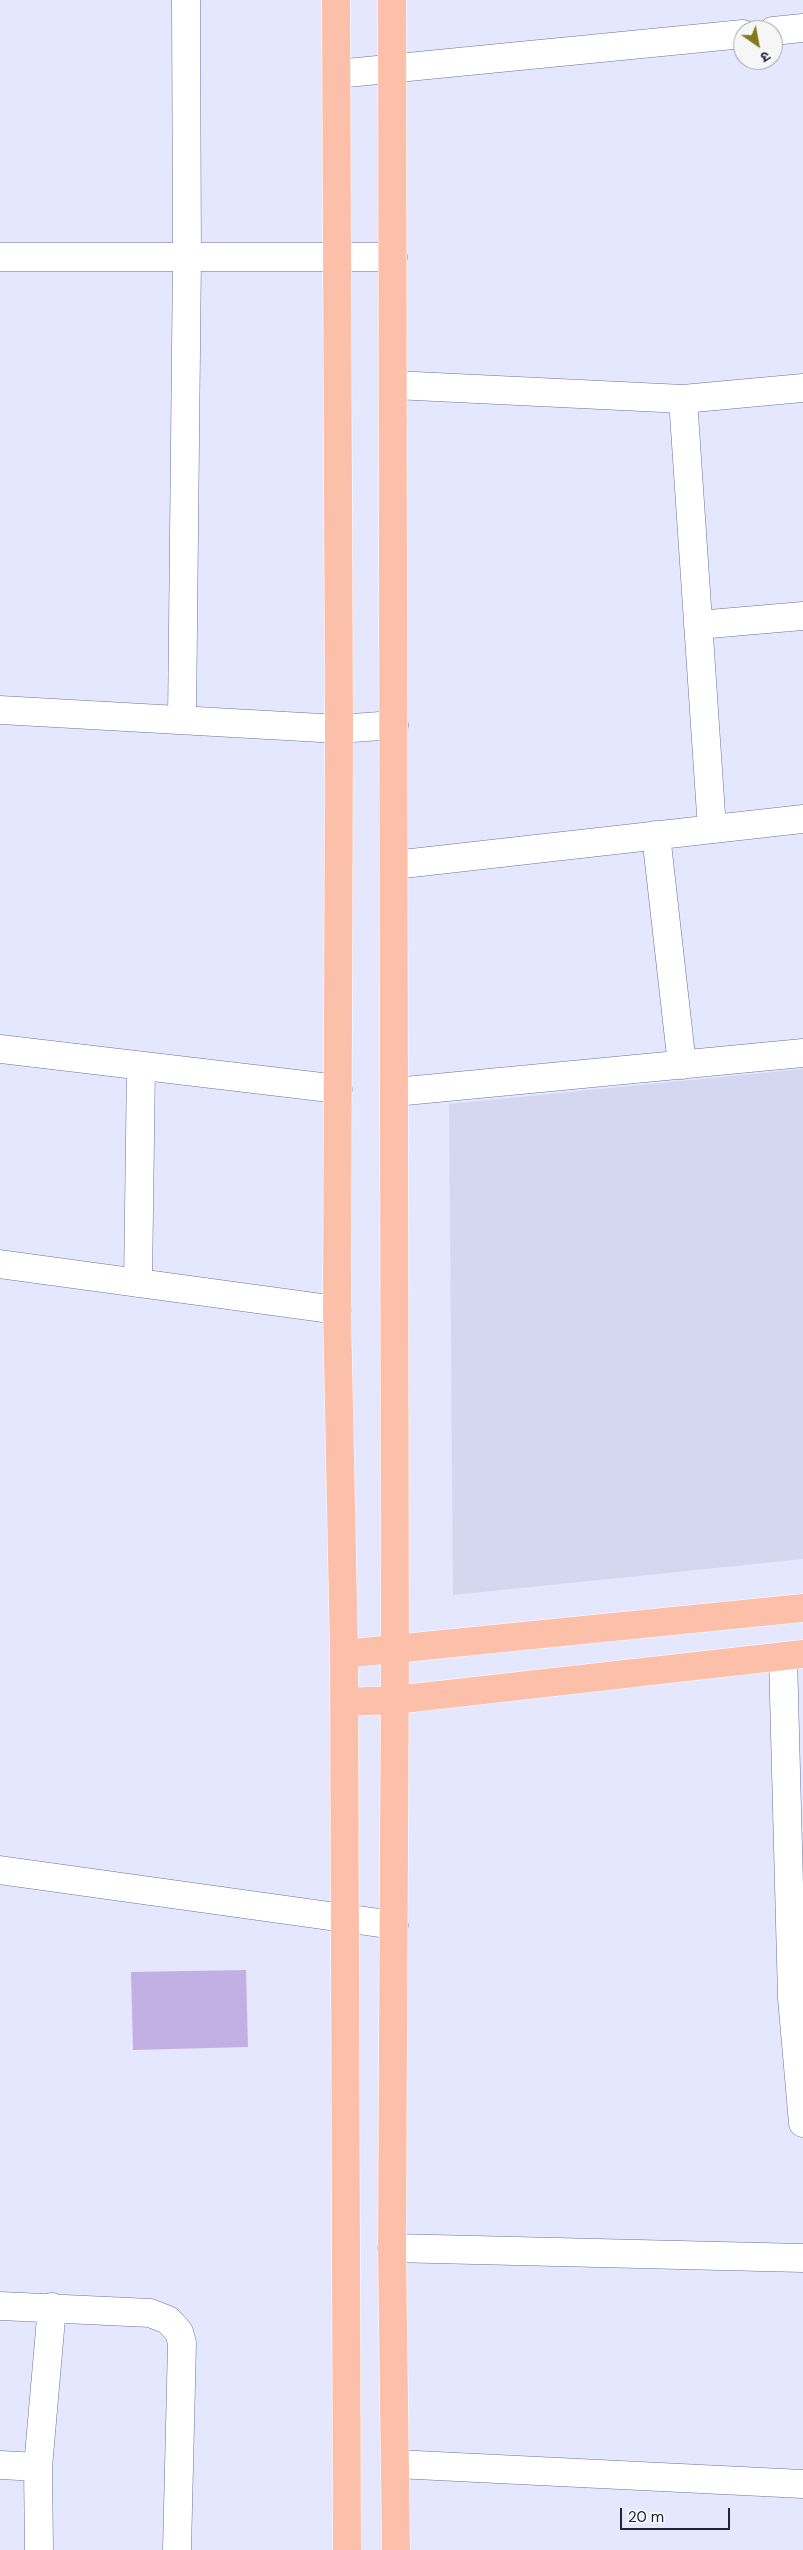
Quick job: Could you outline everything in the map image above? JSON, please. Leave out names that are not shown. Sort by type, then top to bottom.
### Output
[{"type":"main road","points":[[336,0],[340,729],[337,1310],[344,1654],[347,2550]]},
{"type":"main road","points":[[392,0],[395,1092],[395,1700],[392,2248],[396,2550]]},
{"type":"main road","points":[[344,1654],[803,1608]]},
{"type":"main road","points":[[344,1702],[395,1700],[793,1656]]},
{"type":"street","points":[[182,720],[187,257],[186,0]]},
{"type":"street","points":[[783,30],[803,28]]},
{"type":"street","points":[[336,74],[733,35]]},
{"type":"street","points":[[0,258],[393,257]]},
{"type":"street","points":[[394,385],[683,399],[803,388]]},
{"type":"street","points":[[683,399],[712,829]]},
{"type":"street","points":[[698,625],[803,616]]},
{"type":"street","points":[[0,710],[340,729],[394,725]]},
{"type":"street","points":[[394,865],[803,818]]},
{"type":"street","points":[[656,835],[682,1065]]},
{"type":"street","points":[[0,1049],[338,1089]]},
{"type":"street","points":[[395,1092],[803,1053]]},
{"type":"street","points":[[138,1283],[141,1066]]},
{"type":"street","points":[[0,1264],[337,1310]]},
{"type":"street","points":[[793,1656],[798,1998],[803,2123]]},
{"type":"street","points":[[0,1870],[394,1925]]},
{"type":"street","points":[[392,2248],[803,2258]]},
{"type":"street","points":[[0,2306],[150,2313],[168,2320],[179,2332],[182,2343],[177,2550]]},
{"type":"street","points":[[39,2550],[38,2467],[52,2307]]},
{"type":"street","points":[[396,2464],[803,2484]]},
{"type":"street","points":[[0,2465],[38,2467]]},
{"type":"shaded area","points":[[803,1069],[803,1559],[453,1595],[449,1104]]},
{"type":"building","points":[[246,1970],[248,2047],[133,2050],[131,1972]]}]
